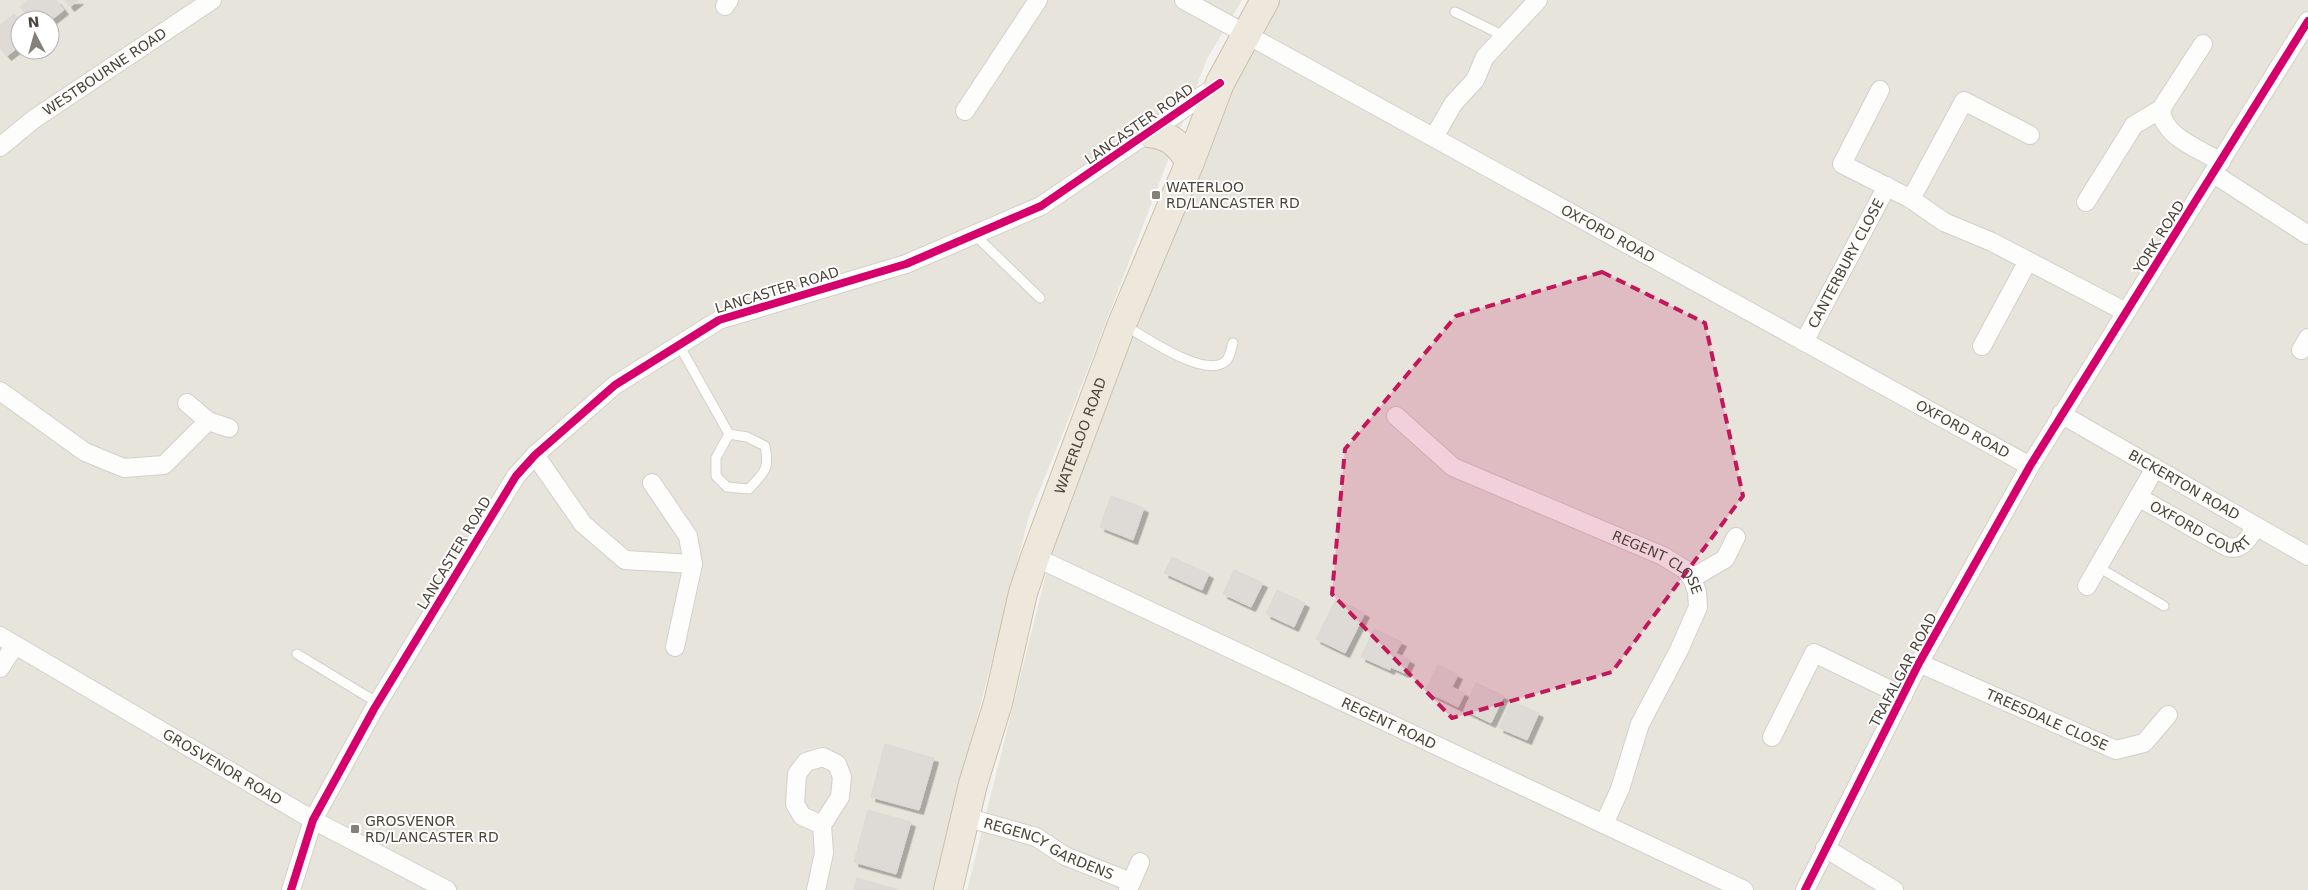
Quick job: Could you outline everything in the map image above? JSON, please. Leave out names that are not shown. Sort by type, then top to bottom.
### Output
[{"type":"highway","name":"WATERLOO ROAD","points":[[948,890],[973,784],[998,703],[1024,593],[1035,557],[1122,324],[1190,162],[1220,83],[1264,0]]},
{"type":"highway","points":[[1149,133],[1166,135],[1180,148],[1190,162]]},
{"type":"street","name":"WESTBOURNE ROAD","points":[[0,147],[34,119],[212,0]]},
{"type":"street","points":[[965,111],[1038,0]]},
{"type":"street","name":"OXFORD ROAD","points":[[1184,0],[2030,466]]},
{"type":"street","points":[[1434,136],[1453,104],[1475,80],[1485,57],[1538,0]]},
{"type":"street","name":"YORK ROAD","points":[[2030,466],[2308,21]]},
{"type":"street","points":[[2086,202],[2134,125],[2161,109],[2202,44]]},
{"type":"street","name":"LANCASTER ROAD","points":[[291,890],[313,820],[378,703],[516,476],[535,455],[615,385],[719,320],[906,264],[1041,206],[1220,83]]},
{"type":"street","name":"CANTERBURY CLOSE","points":[[1880,90],[1842,164],[1911,199],[1944,222],[1992,242],[2126,312]]},
{"type":"street","points":[[1911,199],[1964,101],[2030,135]]},
{"type":"street","points":[[2161,109],[2161,120],[2170,132],[2308,235]]},
{"type":"street","name":"CANTERBURY CLOSE","points":[[1804,342],[1887,186]]},
{"type":"street","points":[[1982,346],[2028,261]]},
{"type":"street","points":[[0,391],[85,452],[124,468],[164,465],[208,421]]},
{"type":"street","points":[[187,403],[208,421],[229,428]]},
{"type":"street","name":"BICKERTON ROAD","points":[[2061,414],[2308,556]]},
{"type":"street","name":"REGENT CLOSE","points":[[1396,416],[1453,467],[1663,556],[1684,569],[1692,578],[1697,592],[1698,607],[1679,650],[1640,724],[1620,789],[1604,824]]},
{"type":"street","points":[[535,455],[583,524],[625,560],[693,564]]},
{"type":"street","name":"TRAFALGAR ROAD","points":[[1805,890],[1919,663],[2030,466]]},
{"type":"street","name":"OXFORD COURT","points":[[2087,586],[2156,468]]},
{"type":"street","points":[[652,482],[688,536],[693,564],[675,647]]},
{"type":"street","name":"OXFORD COURT","points":[[2138,497],[2227,546],[2234,548],[2242,546],[2256,527]]},
{"type":"street","points":[[1692,578],[1725,559],[1736,538]]},
{"type":"street","name":"REGENT ROAD","points":[[1035,557],[1744,890]]},
{"type":"street","points":[[0,668],[7,640]]},
{"type":"street","name":"GROSVENOR ROAD","points":[[7,640],[313,820],[447,890]]},
{"type":"street","points":[[1772,737],[1814,653],[1903,696]]},
{"type":"street","name":"TREESDALE CLOSE","points":[[1919,663],[2116,750],[2144,743],[2168,715]]},
{"type":"street","name":"REGENCY GARDENS","points":[[965,817],[1036,836],[1065,856],[1130,886],[1140,862]]},
{"type":"street","points":[[816,890],[824,853],[822,825]]},
{"type":"street","points":[[1825,848],[1894,890]]},
{"type":"lane","points":[[1455,12],[1504,36]]},
{"type":"lane","points":[[975,235],[1040,298]]},
{"type":"lane","points":[[1122,324],[1189,362],[1202,366],[1224,363],[1228,359],[1233,343]]},
{"type":"lane","points":[[679,345],[729,434]]},
{"type":"lane","points":[[729,434],[747,437],[765,446],[768,462],[763,473],[749,489],[727,487],[716,476],[716,458],[729,434]]},
{"type":"lane","points":[[2098,567],[2164,606]]},
{"type":"lane","points":[[297,654],[378,703]]},
{"type":"highlighted area","points":[[1602,272],[1705,323],[1743,496],[1612,672],[1452,718],[1332,594],[1345,449],[1456,316]]},
{"type":"shaded area","points":[[0,0],[1242,0],[1207,59],[1069,418],[1029,516],[933,890],[0,890]]},
{"type":"shaded area","points":[[1278,0],[2308,0],[2308,890],[967,890],[1053,546],[1106,405],[1219,122],[1242,67]]},
{"type":"building","points":[[29,0],[56,0],[64,10],[60,13],[60,10],[23,10],[20,7]]},
{"type":"building","points":[[65,0],[79,0],[70,7]]},
{"type":"building","points":[[10,17],[10,54],[7,56],[0,48],[0,25]]},
{"type":"building","points":[[1111,496],[1144,508],[1133,540],[1100,527]]},
{"type":"building","points":[[1172,557],[1209,574],[1202,590],[1164,573]]},
{"type":"building","points":[[1234,570],[1263,583],[1251,607],[1223,594]]},
{"type":"building","points":[[1277,590],[1305,603],[1294,627],[1266,614]]},
{"type":"building","points":[[1336,599],[1365,613],[1345,653],[1316,639]]},
{"type":"building","points":[[1374,629],[1402,642],[1396,653],[1410,660],[1404,673],[1391,667],[1390,670],[1361,657]]},
{"type":"building","points":[[1438,665],[1458,675],[1452,687],[1465,693],[1458,707],[1425,691]]},
{"type":"building","points":[[1476,683],[1504,696],[1491,723],[1464,710]]},
{"type":"building","points":[[1511,701],[1539,713],[1527,740],[1499,728]]},
{"type":"building","points":[[885,744],[934,758],[919,810],[871,797]]},
{"type":"building","points":[[868,810],[911,822],[896,874],[854,862]]},
{"type":"building","points":[[857,878],[899,890],[854,890]]},
{"type":"cycle path","points":[[1805,890],[1919,663],[2030,466],[2308,21]]},
{"type":"cycle path","points":[[291,890],[313,820],[374,709],[516,476],[535,455],[615,385],[719,320],[906,264],[1041,206],[1220,83]]},
{"type":"place","name":"WATERLOO RD/LANCASTER RD","points":[[1156,195]]},
{"type":"place","name":"GROSVENOR RD/LANCASTER RD","points":[[355,829]]}]
